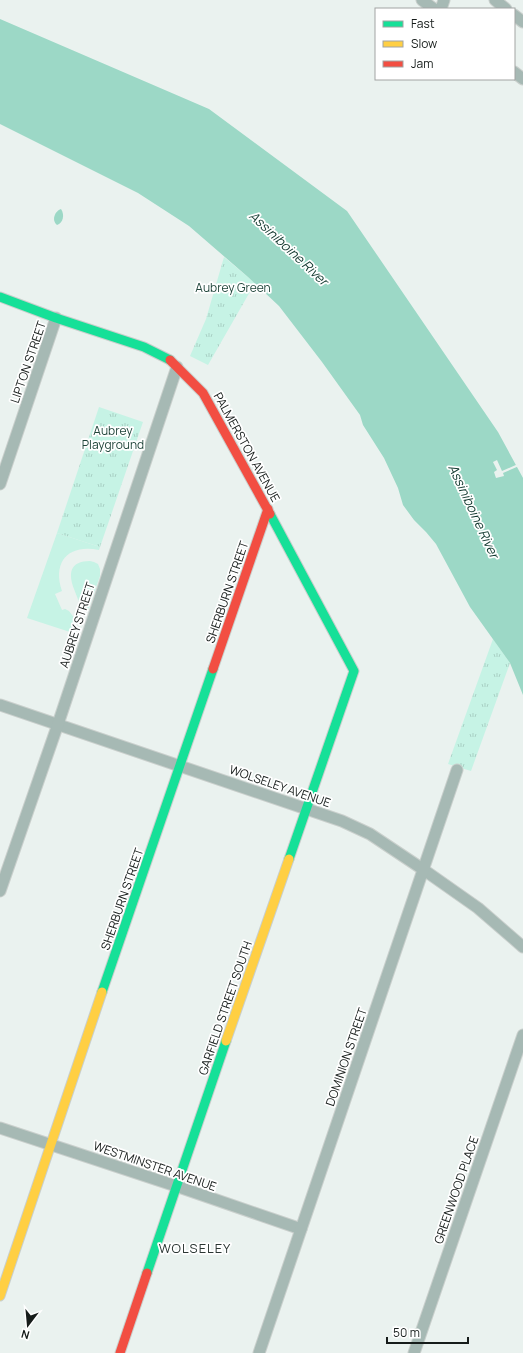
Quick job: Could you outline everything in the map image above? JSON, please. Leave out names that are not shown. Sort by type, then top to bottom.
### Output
[{"type":"street","points":[[422,0],[433,8]]},
{"type":"street","points":[[495,0],[505,8]]},
{"type":"street","points":[[515,16],[523,22]]},
{"type":"street","points":[[515,73],[523,79]]},
{"type":"street","name":"PALMERSTON AVENUE","points":[[0,296],[56,318],[144,348],[170,360],[204,393],[268,509],[354,671]]},
{"type":"street","name":"LIPTON STREET","points":[[0,484],[56,318]]},
{"type":"street","name":"AUBREY STREET","points":[[0,891],[58,724],[177,367]]},
{"type":"street","name":"SHERBURN STREET","points":[[0,1296],[268,509]]},
{"type":"street","name":"GARFIELD STREET SOUTH","points":[[120,1353],[176,1186],[354,671]]},
{"type":"street","name":"WOLSELEY AVENUE","points":[[0,705],[342,821],[370,834],[424,870],[478,908],[523,947]]},
{"type":"street","name":"DOMINION STREET","points":[[259,1353],[457,770]]},
{"type":"street","name":"GREENWOOD PLACE","points":[[414,1353],[523,1035]]},
{"type":"street","name":"WESTMINSTER AVENUE","points":[[0,1128],[301,1229]]},
{"type":"green space","name":"Aubrey Green","points":[[224,257],[255,283],[208,365],[190,356],[206,319]]},
{"type":"green space","name":"Aubrey Playground","points":[[99,407],[143,422],[100,547],[57,533]]},
{"type":"green space","points":[[57,533],[100,547],[99,550],[88,549],[71,552],[61,563],[59,580],[62,591],[55,594],[62,610],[65,609],[69,611],[75,619],[70,632],[27,618]]},
{"type":"green space","points":[[90,561],[98,564],[100,576],[87,611],[82,607],[78,598],[72,583],[71,573],[72,569],[78,563]]},
{"type":"green space","points":[[493,639],[510,663],[471,771],[448,764]]},
{"type":"water","name":"Assiniboine River","points":[[0,19],[209,109],[347,211],[498,432],[523,478],[523,695],[510,663],[470,607],[436,544],[414,520],[403,505],[398,488],[384,458],[363,425],[360,415],[279,306],[189,226],[138,193],[0,124]]},
{"type":"water","points":[[61,209],[63,218],[57,225],[54,221],[54,216]]},
{"type":"pier","points":[[497,460],[502,471],[518,464],[519,466],[503,473],[504,476],[496,478],[494,472],[497,470],[493,462]]},
{"type":"traffic: fast","points":[[0,297],[56,318],[144,347],[170,360]]},
{"type":"traffic: fast","points":[[270,514],[354,671],[289,859]]},
{"type":"traffic: fast","points":[[102,992],[213,669]]},
{"type":"traffic: fast","points":[[147,1273],[226,1041]]},
{"type":"traffic: slow","points":[[226,1041],[289,859]]},
{"type":"traffic: slow","points":[[0,1296],[102,992]]},
{"type":"traffic: jam","points":[[170,360],[203,393],[270,514]]},
{"type":"traffic: jam","points":[[213,669],[268,509]]},
{"type":"traffic: jam","points":[[120,1353],[147,1273]]},
{"type":"district","name":"WOLSELEY","points":[[195,1248]]}]
